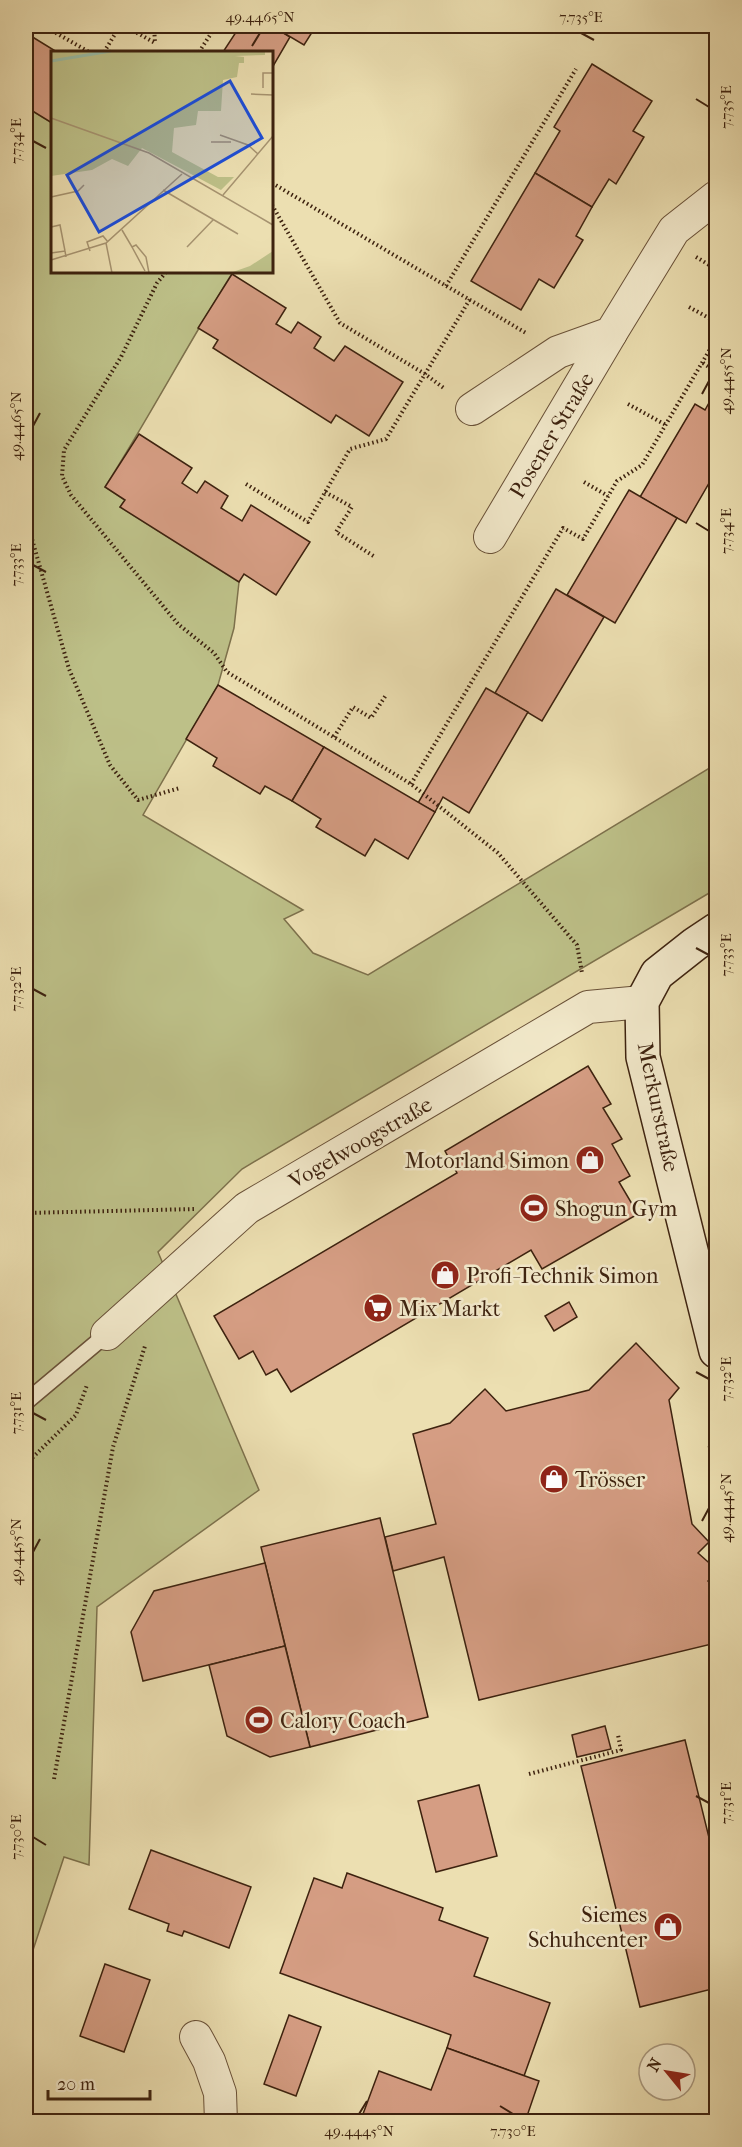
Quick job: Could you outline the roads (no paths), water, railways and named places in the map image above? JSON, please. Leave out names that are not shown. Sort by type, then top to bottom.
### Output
[{"type":"street","name":"Posener Straße","points":[[490,537],[674,230],[717,197]]},
{"type":"street","name":"Posener Straße","points":[[472,409],[558,352],[611,333]]},
{"type":"street","points":[[642,1002],[657,974],[717,930]]},
{"type":"street","name":"Vogelwoogstraße","points":[[106,1334],[247,1208],[588,1007],[642,1002]]},
{"type":"street","name":"Merkurstraße","points":[[642,1002],[643,1058],[708,1277],[717,1351]]},
{"type":"street","points":[[196,2037],[209,2061],[220,2093],[221,2121]]},
{"type":"lane","name":"Vogelwoogstraße","points":[[26,1402],[106,1334]]},
{"type":"place","name":"Motorland Simon","points":[[590,1160]]},
{"type":"place","name":"Shogun Gym","points":[[534,1208]]},
{"type":"place","name":"Profi-Technik Simon","points":[[445,1275]]},
{"type":"place","name":"Mix Markt","points":[[378,1308]]},
{"type":"place","name":"Trösser","points":[[554,1479]]},
{"type":"place","name":"Calory Coach","points":[[259,1720]]},
{"type":"place","name":"Siemes Schuhcenter","points":[[668,1927]]}]
